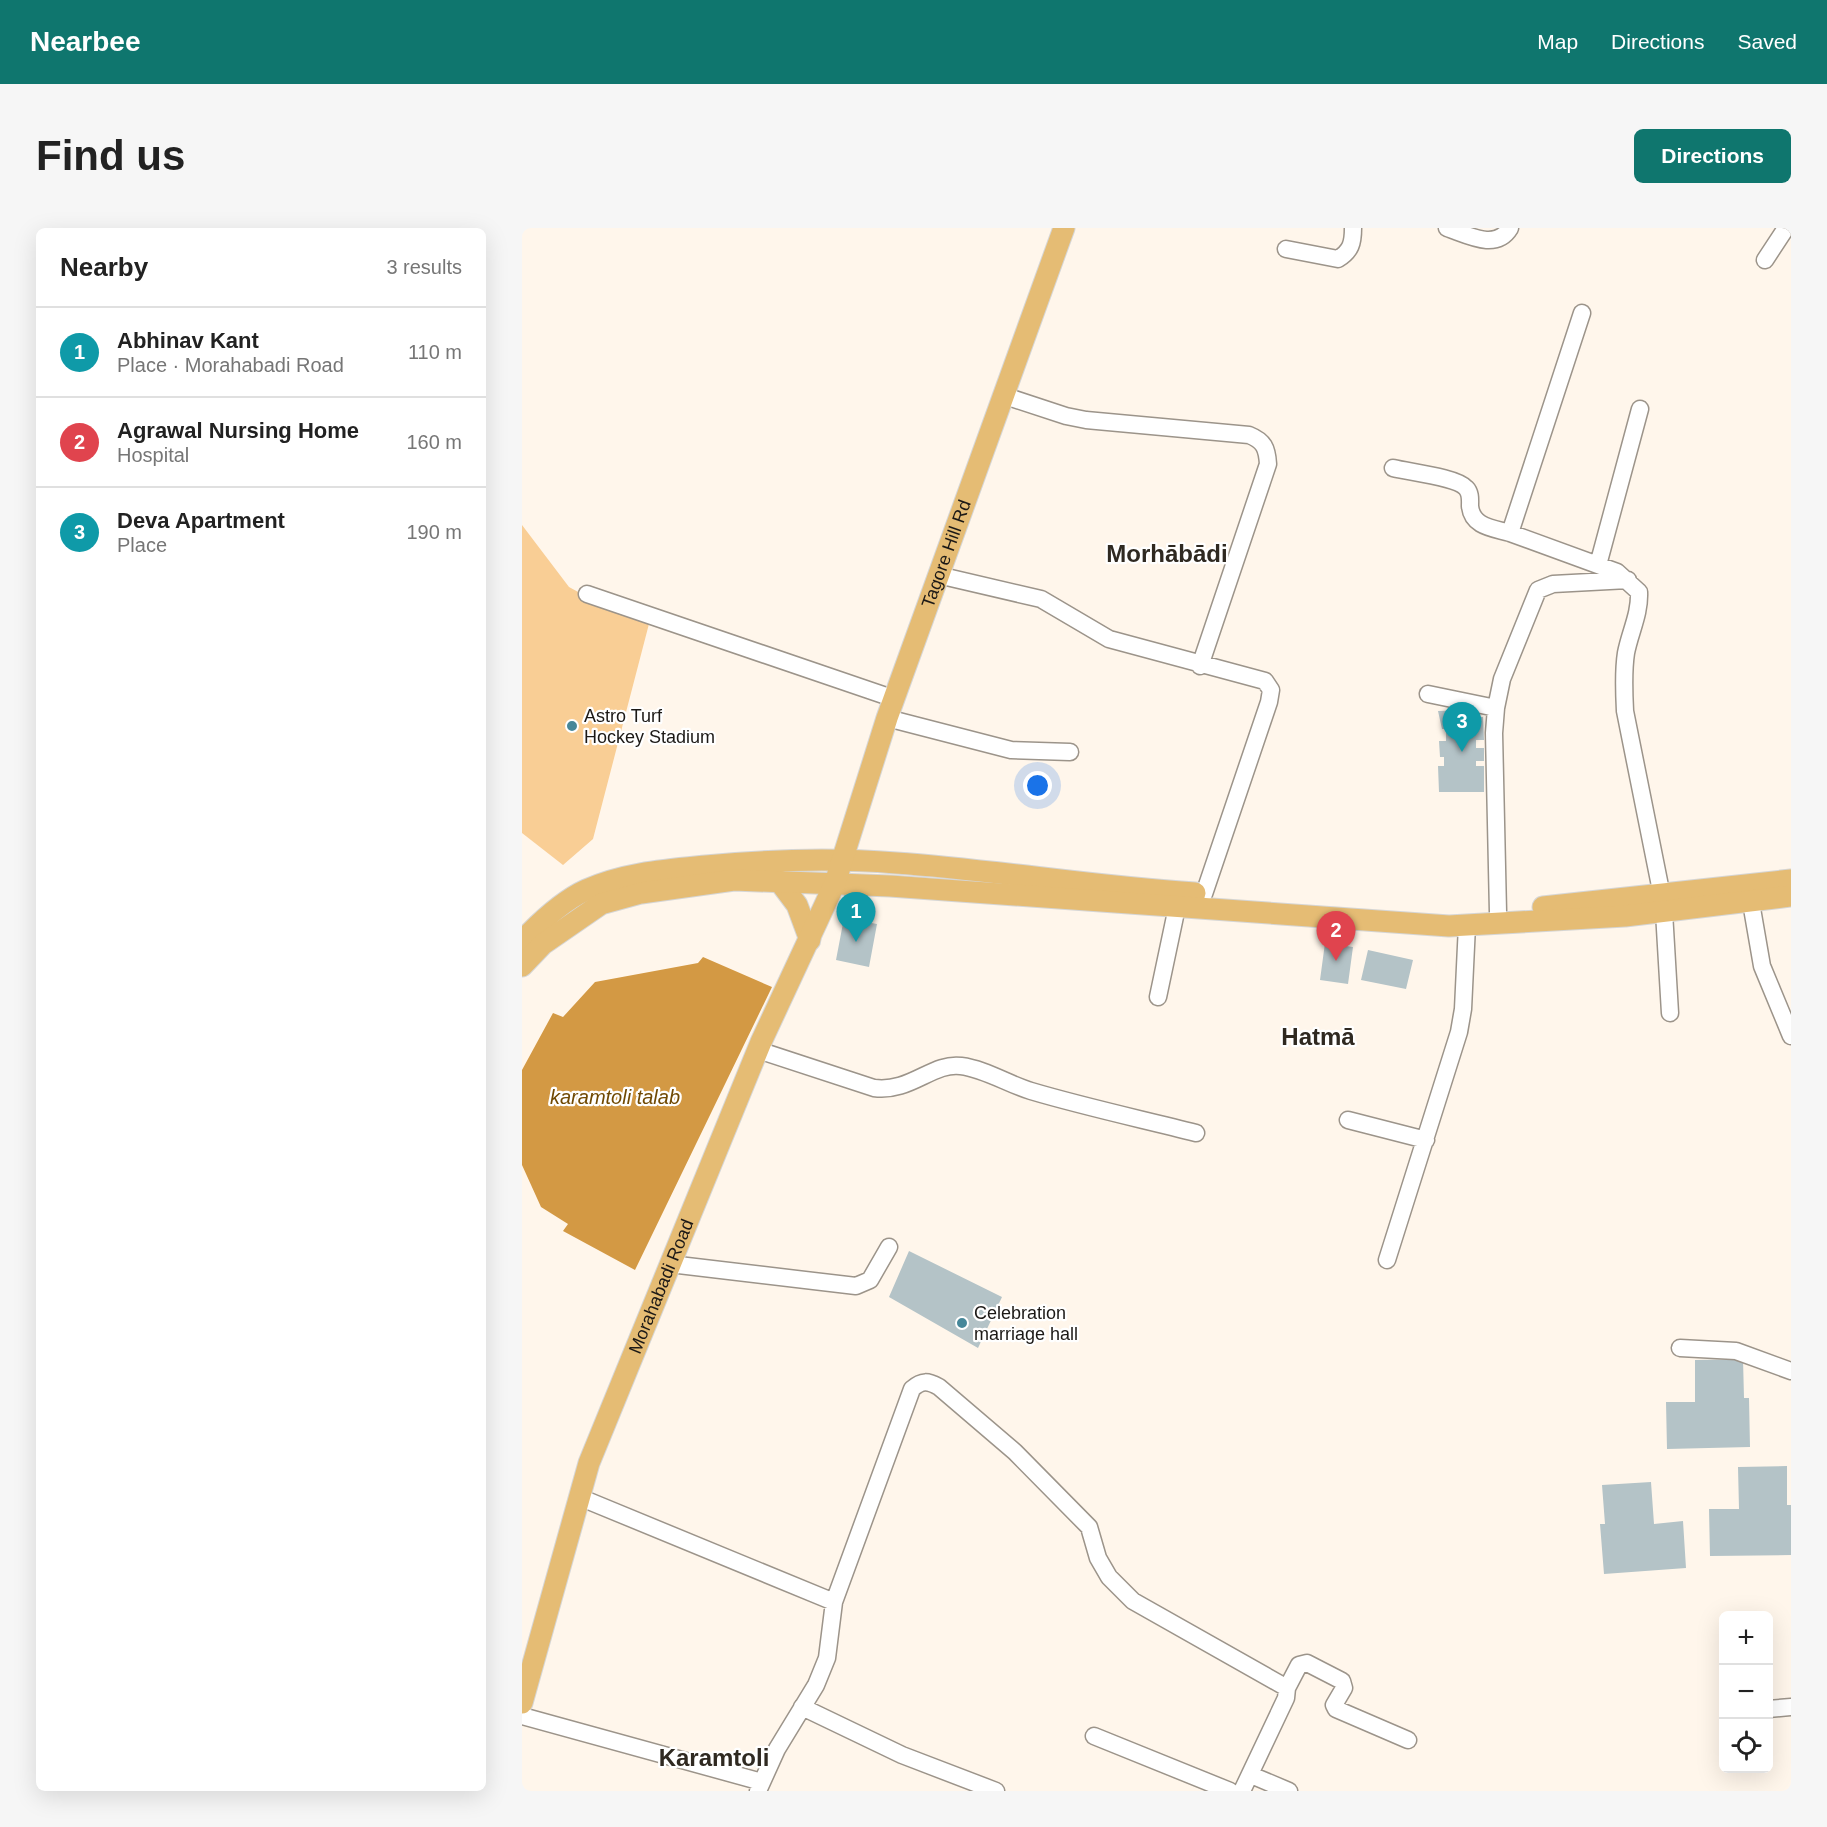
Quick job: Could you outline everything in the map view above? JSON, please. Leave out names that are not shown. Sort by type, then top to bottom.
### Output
[{"type":"main road","name":"Tagore Hill Rd","points":[[835,883],[891,709],[1064,228]]},
{"type":"main road","points":[[522,941],[560,906],[585,891],[615,880],[650,872],[738,863],[844,860],[897,863],[1204,894],[1449,915],[1663,904]]},
{"type":"main road","points":[[522,966],[543,944],[601,904],[641,893],[734,880],[835,883],[1449,926],[1750,893],[1791,880]]},
{"type":"main road","points":[[779,881],[797,905],[810,940]]},
{"type":"main road","name":"Morahabadi Road","points":[[522,1703],[588,1463],[758,1050],[835,883]]},
{"type":"main road","points":[[1750,893],[1791,896]]},
{"type":"street","points":[[1286,249],[1338,259],[1348,253],[1353,242],[1353,228]]},
{"type":"street","points":[[1447,228],[1484,240],[1497,241],[1504,237],[1510,228]]},
{"type":"street","points":[[1765,260],[1786,228]]},
{"type":"street","points":[[1510,533],[1582,313]]},
{"type":"street","points":[[1005,396],[1065,416],[1086,420],[1249,435],[1260,439],[1267,450],[1268,464],[1200,666]]},
{"type":"street","points":[[1598,565],[1640,410]]},
{"type":"street","points":[[1393,468],[1466,487],[1470,495],[1471,514],[1476,521],[1598,565],[1628,580],[1639,592],[1639,607],[1626,652],[1623,684],[1625,711],[1663,904],[1670,1013]]},
{"type":"street","points":[[938,575],[1041,599],[1109,639],[1200,666],[1265,681],[1270,690],[1269,702],[1204,894]]},
{"type":"street","points":[[1498,912],[1494,733],[1502,679],[1538,590],[1553,584],[1628,580]]},
{"type":"street","points":[[587,594],[891,709],[1011,750],[1070,752]]},
{"type":"street","points":[[1428,694],[1496,708]]},
{"type":"street","points":[[1750,893],[1762,966],[1791,1036]]},
{"type":"street","points":[[1158,997],[1177,907]]},
{"type":"street","points":[[1387,1260],[1459,1032],[1463,1009],[1467,925]]},
{"type":"street","points":[[758,1050],[874,1088],[888,1090],[902,1088],[949,1066],[971,1067],[1064,1101],[1196,1133]]},
{"type":"street","points":[[1348,1120],[1426,1140]]},
{"type":"street","points":[[670,1263],[856,1286],[870,1280],[889,1247]]},
{"type":"street","points":[[1680,1348],[1736,1351],[1791,1371]]},
{"type":"street","points":[[522,1716],[760,1786],[816,1685],[827,1658],[834,1602],[912,1389],[919,1382],[928,1381],[939,1387],[1016,1452],[1089,1527],[1098,1558],[1119,1590],[1133,1601],[1287,1688]]},
{"type":"street","points":[[579,1497],[834,1602]]},
{"type":"street","points":[[1242,1791],[1299,1665],[1307,1663],[1342,1681],[1344,1688],[1334,1704],[1336,1709],[1408,1740]]},
{"type":"street","points":[[802,1707],[902,1755],[996,1791]]},
{"type":"street","points":[[1773,1709],[1791,1707]]},
{"type":"street","points":[[1094,1736],[1230,1791]]},
{"type":"street","points":[[1251,1775],[1288,1791]]},
{"type":"shaded area","name":"Astro Turf Hockey Stadium","points":[[522,525],[569,587],[604,606],[650,620],[593,839],[563,865],[522,833]]},
{"type":"water","name":"karamtoli talab","points":[[703,957],[772,987],[635,1270],[563,1231],[568,1224],[541,1207],[522,1165],[522,1070],[553,1013],[563,1017],[595,982],[698,963]]},
{"type":"building","points":[[1467,710],[1467,717],[1483,717],[1484,740],[1476,740],[1476,748],[1484,748],[1484,761],[1476,761],[1476,766],[1484,766],[1484,792],[1439,792],[1438,766],[1444,766],[1444,757],[1440,757],[1439,741],[1446,741],[1446,729],[1442,729],[1438,711]]},
{"type":"building","points":[[844,918],[877,924],[869,967],[836,960]]},
{"type":"building","points":[[1325,943],[1353,947],[1348,984],[1320,980]]},
{"type":"building","points":[[1368,950],[1413,960],[1406,989],[1361,980]]},
{"type":"building","name":"Celebration marriage hall","points":[[909,1251],[1002,1297],[978,1348],[889,1297]]},
{"type":"building","points":[[1743,1359],[1744,1398],[1749,1398],[1750,1447],[1667,1449],[1666,1402],[1695,1402],[1695,1360]]},
{"type":"building","points":[[1787,1466],[1787,1505],[1791,1505],[1791,1555],[1710,1556],[1709,1509],[1739,1509],[1738,1467]]},
{"type":"building","points":[[1651,1482],[1654,1524],[1683,1521],[1686,1568],[1604,1574],[1600,1524],[1605,1524],[1602,1485]]},
{"type":"place","name":"Astro Turf Hockey Stadium","points":[[572,726]]},
{"type":"place","name":"Deva Apartment","points":[[1462,752]]},
{"type":"place","name":"Abhinav Kant","points":[[856,942]]},
{"type":"place","name":"Agrawal Nursing Home","points":[[1336,961]]},
{"type":"place","name":"Celebration marriage hall","points":[[962,1323]]},
{"type":"district","name":"Morhābādi","points":[[1167,554]]},
{"type":"district","name":"Hatmā","points":[[1318,1037]]},
{"type":"district","name":"Karamtoli","points":[[714,1758]]}]
